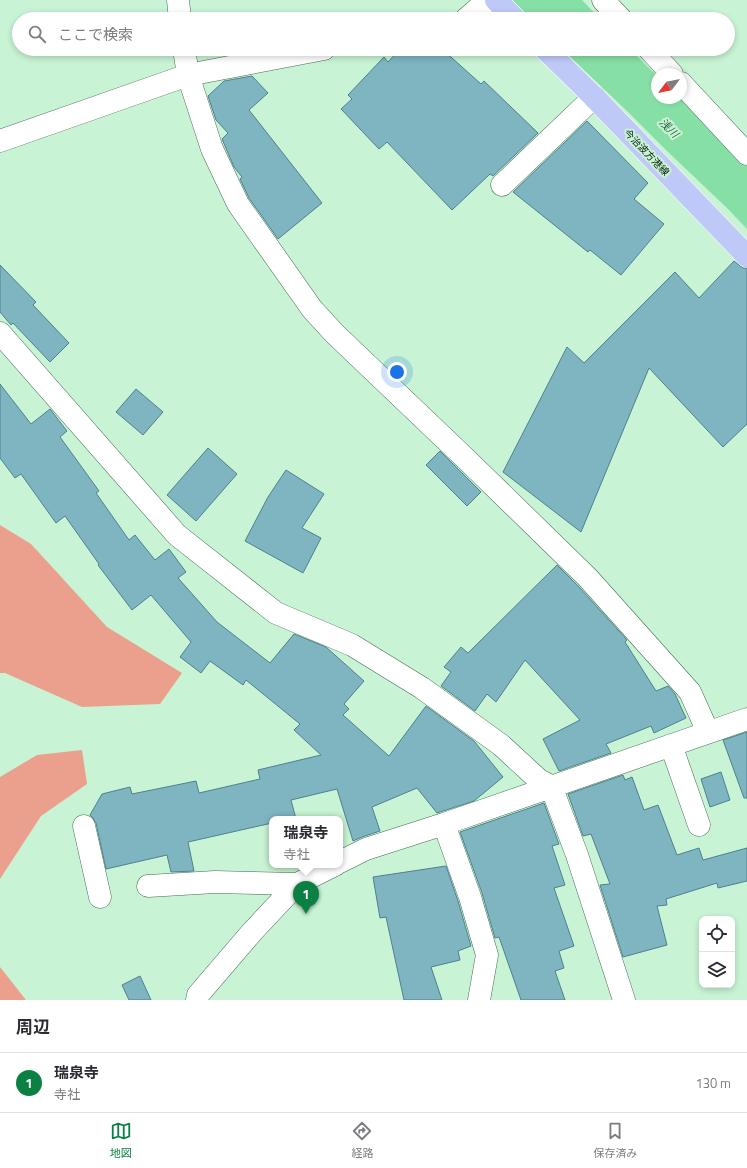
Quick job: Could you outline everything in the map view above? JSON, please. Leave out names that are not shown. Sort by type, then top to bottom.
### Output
[{"type":"main road","points":[[496,0],[508,12]]},
{"type":"main road","name":"今治波方港線","points":[[553,56],[747,256]]},
{"type":"street","points":[[178,0],[179,12]]},
{"type":"street","points":[[474,12],[488,0]]},
{"type":"street","points":[[603,0],[614,12]]},
{"type":"street","points":[[185,56],[188,75],[212,149],[238,204],[312,309],[334,334],[466,458],[588,578],[690,692],[708,732]]},
{"type":"street","points":[[0,141],[188,75],[287,56]]},
{"type":"street","points":[[655,56],[666,68]]},
{"type":"street","points":[[687,89],[747,154]]},
{"type":"street","points":[[502,185],[594,97]]},
{"type":"street","points":[[0,333],[177,535],[276,613],[352,645],[422,688],[501,745],[539,780],[551,786],[577,855],[624,1000]]},
{"type":"street","points":[[343,861],[366,850],[747,719]]},
{"type":"street","points":[[671,745],[699,825]]},
{"type":"street","points":[[444,824],[470,897],[487,955],[479,1000]]},
{"type":"street","points":[[84,826],[100,897]]},
{"type":"street","points":[[197,1000],[198,995],[252,932],[297,884],[329,868]]},
{"type":"street","points":[[148,886],[215,882],[297,884]]},
{"type":"shaded area","points":[[0,525],[31,544],[107,627],[182,673],[160,704],[82,707],[5,673],[0,673]]},
{"type":"shaded area","points":[[82,750],[87,784],[41,816],[0,879],[0,777],[37,755]]},
{"type":"shaded area","points":[[0,967],[26,1000],[0,1000]]},
{"type":"water","points":[[512,0],[582,0],[593,12],[524,12]]},
{"type":"water","name":"浅川","points":[[569,56],[637,56],[651,70],[651,104],[686,104],[747,164],[747,229]]},
{"type":"building","points":[[394,56],[450,56],[481,84],[484,81],[538,133],[493,176],[490,174],[452,210],[387,142],[379,149],[341,109],[352,99],[348,95],[384,57],[388,62]]},
{"type":"building","points":[[252,76],[268,93],[249,110],[322,203],[278,239],[249,198],[240,179],[242,177],[234,167],[222,139],[228,133],[216,120],[208,96],[224,81]]},
{"type":"building","points":[[587,121],[648,183],[634,199],[664,224],[621,275],[590,250],[588,252],[513,192]]},
{"type":"building","points":[[734,261],[743,268],[747,268],[747,424],[723,447],[649,368],[581,532],[503,472],[567,347],[584,363],[675,272],[699,298]]},
{"type":"building","points":[[0,265],[36,302],[33,305],[69,343],[50,362],[13,323],[11,325],[0,312]]},
{"type":"building","points":[[0,384],[31,424],[50,409],[67,431],[60,437],[99,491],[96,493],[129,540],[135,535],[155,560],[169,549],[186,572],[178,578],[217,622],[270,663],[294,634],[326,647],[364,681],[344,704],[349,709],[343,715],[389,756],[426,706],[474,741],[503,777],[474,801],[437,813],[417,788],[372,807],[380,831],[353,841],[337,789],[291,800],[295,816],[269,816],[269,824],[188,842],[194,871],[171,872],[167,855],[106,869],[96,823],[90,815],[102,794],[130,787],[132,794],[196,781],[199,793],[260,779],[258,770],[321,755],[294,730],[300,724],[246,680],[243,685],[210,661],[201,673],[180,657],[191,642],[151,595],[132,610],[98,565],[99,564],[65,516],[56,523],[21,474],[15,478],[0,458]]},
{"type":"building","points":[[136,389],[163,412],[143,435],[116,412]]},
{"type":"building","points":[[208,448],[237,474],[196,521],[167,495]]},
{"type":"building","points":[[440,451],[481,492],[467,506],[426,465]]},
{"type":"building","points":[[286,470],[324,494],[302,528],[321,538],[303,573],[245,541],[268,497]]},
{"type":"building","points":[[557,565],[627,640],[625,642],[656,691],[668,686],[675,694],[686,718],[654,733],[651,726],[606,744],[611,753],[559,771],[543,739],[580,720],[525,660],[496,702],[487,694],[475,711],[441,686],[451,672],[444,667],[461,647],[468,653]]},
{"type":"building","points":[[747,732],[747,798],[744,798],[723,740]]},
{"type":"building","points":[[721,772],[730,800],[710,807],[701,779]]},
{"type":"building","points":[[623,775],[625,780],[632,777],[644,810],[658,805],[677,855],[699,848],[703,860],[747,848],[747,881],[718,888],[717,883],[666,899],[667,905],[657,906],[667,945],[623,957],[600,885],[610,884],[591,834],[583,836],[568,794]]},
{"type":"building","points":[[544,803],[559,844],[552,846],[565,885],[554,888],[574,946],[559,951],[564,968],[555,971],[565,1000],[521,1000],[499,937],[495,938],[482,893],[460,832]]},
{"type":"building","points":[[446,866],[471,946],[458,951],[460,960],[431,967],[442,1000],[404,1000],[386,917],[380,918],[373,877]]},
{"type":"building","points":[[140,976],[151,1000],[129,1000],[122,985]]},
{"type":"place","name":"瑞泉寺","points":[[306,914]]}]
